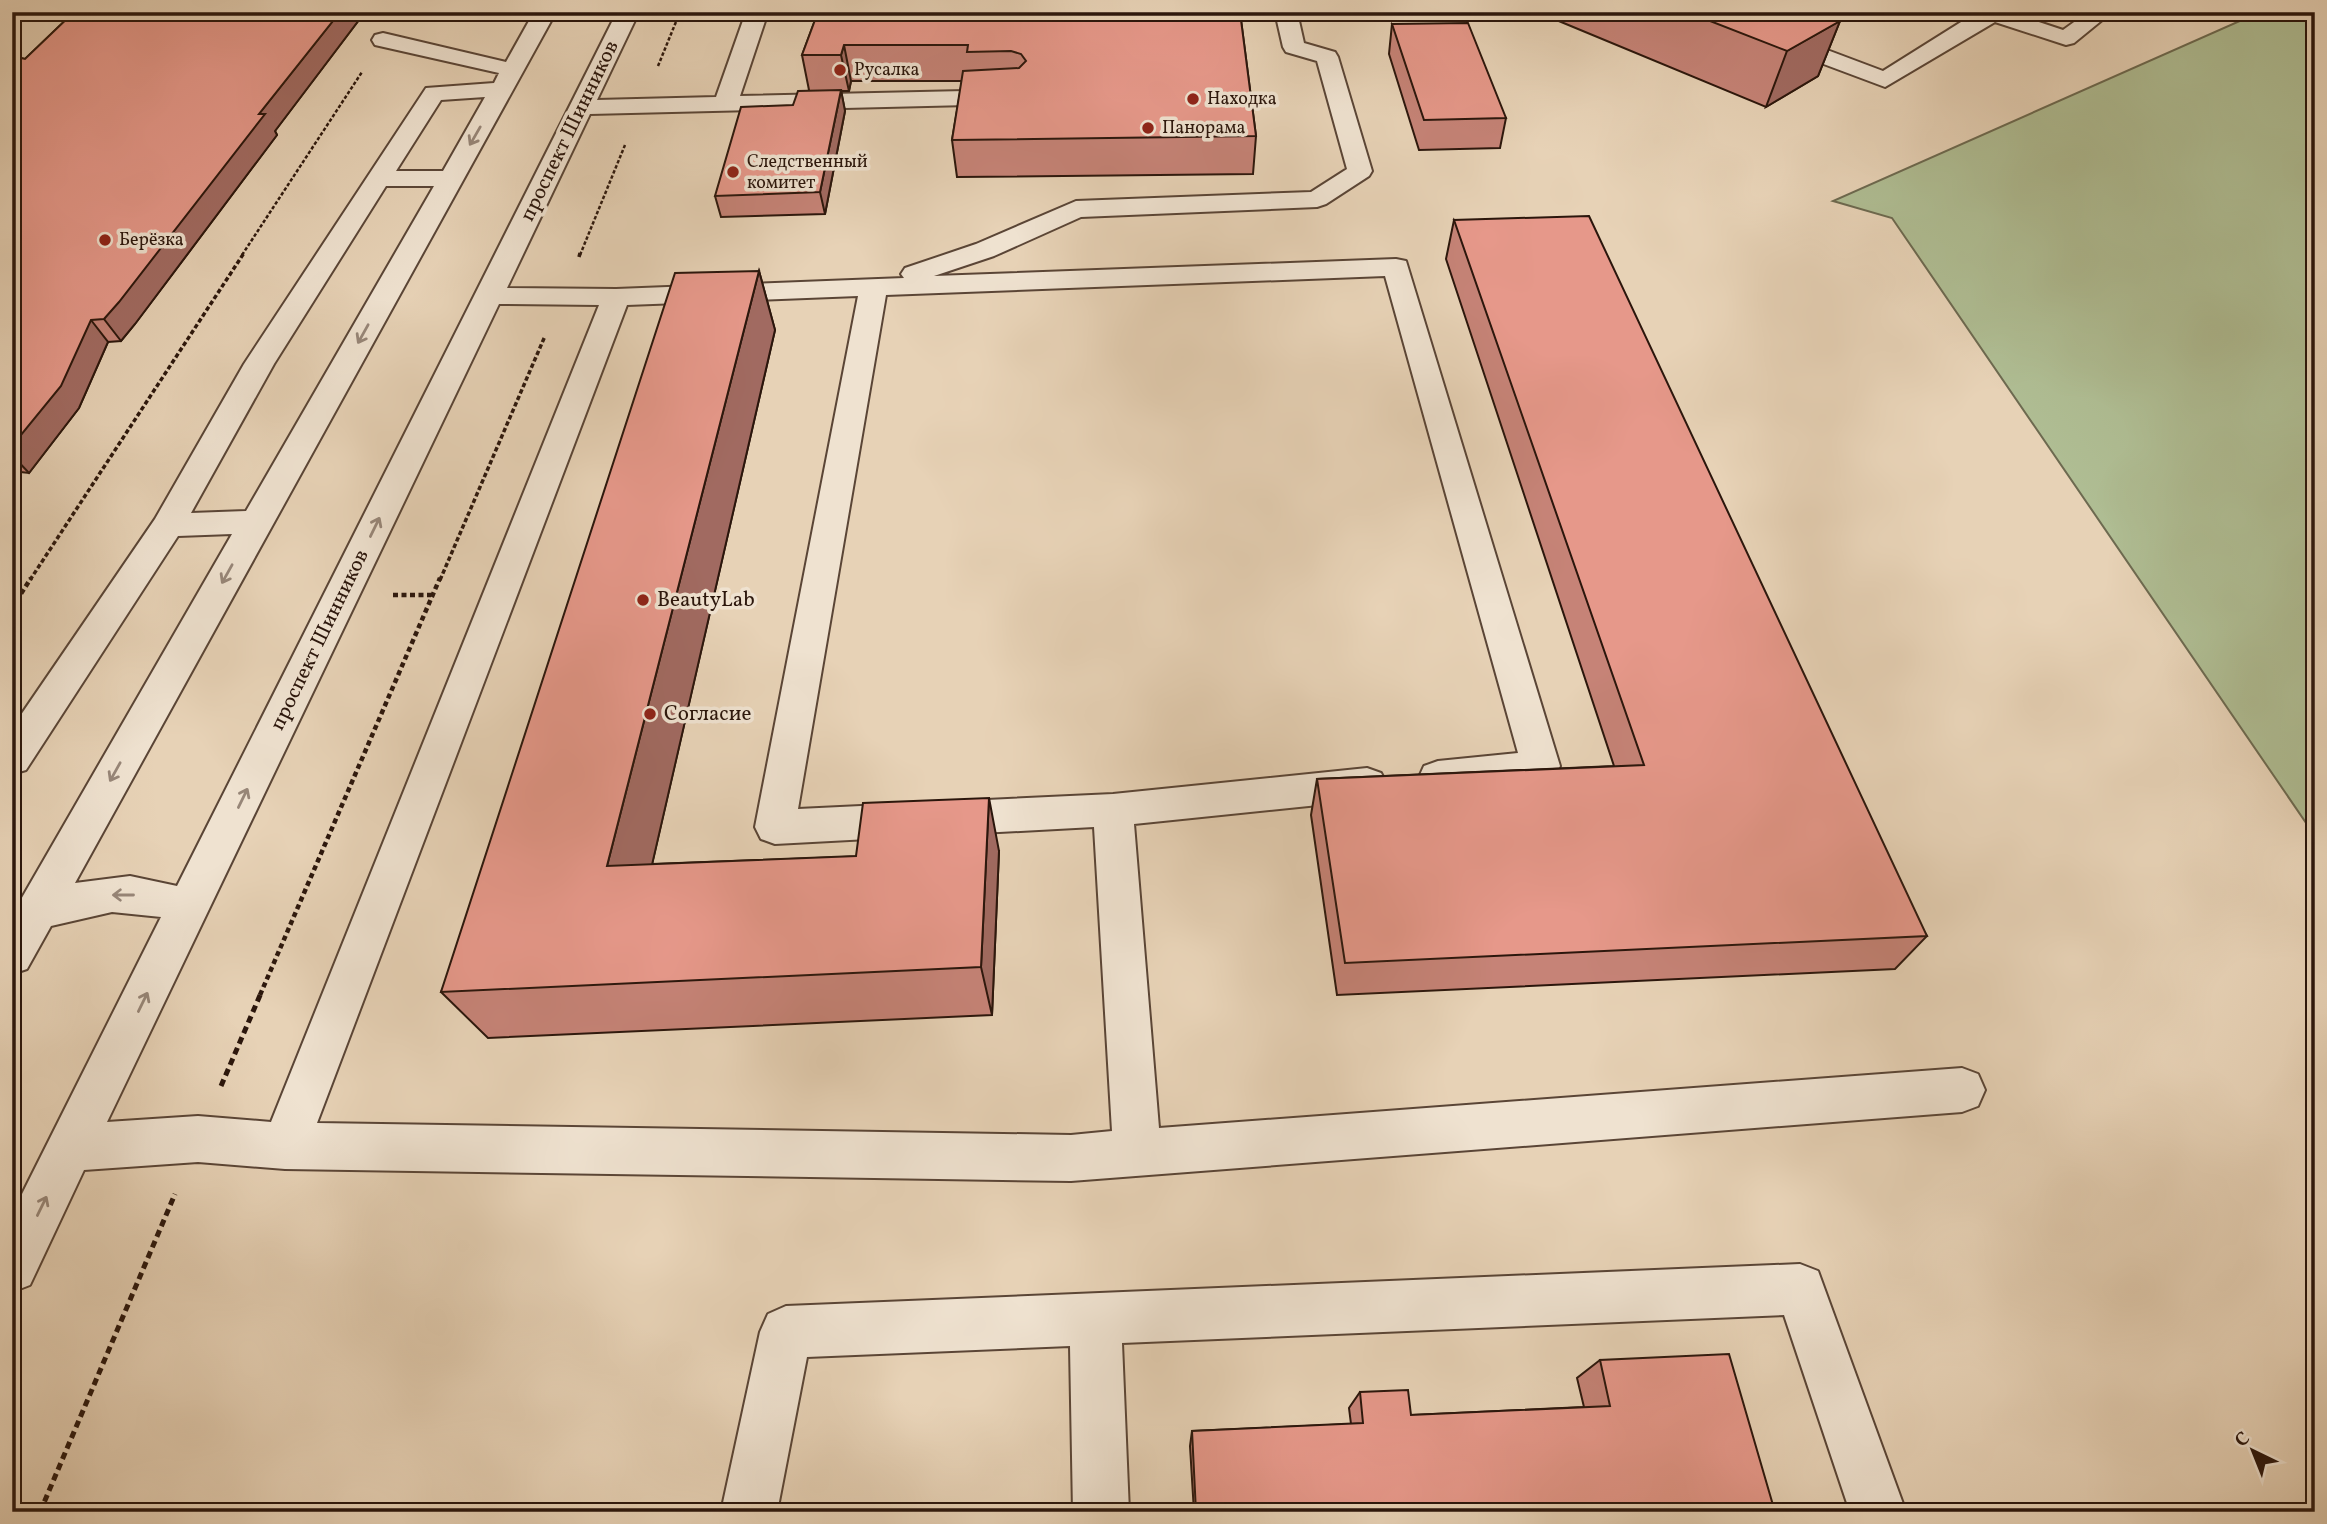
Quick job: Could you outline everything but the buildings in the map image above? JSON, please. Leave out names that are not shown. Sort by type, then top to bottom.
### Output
[{"type":"street","points":[[12,955],[545,12]]},
{"type":"street","name":"проспект Шинников","points":[[12,1267],[628,12]]},
{"type":"street","points":[[726,103],[757,12]]},
{"type":"street","points":[[874,287],[985,250],[1076,209],[1317,199],[1360,172],[1327,57],[1294,47],[1286,12]]},
{"type":"street","points":[[1706,12],[1885,80],[1990,13],[2066,38],[2102,12]]},
{"type":"street","points":[[383,40],[507,79]]},
{"type":"street","points":[[12,759],[168,525],[259,364],[434,93],[507,79]]},
{"type":"street","points":[[582,107],[1014,97]]},
{"type":"street","points":[[379,178],[452,178]]},
{"type":"street","points":[[489,296],[616,297],[874,287],[1396,267],[1541,766],[1113,810],[775,827],[874,287]]},
{"type":"street","points":[[285,1146],[616,297]]},
{"type":"street","points":[[168,525],[257,522]]},
{"type":"street","points":[[1113,810],[1137,1153]]},
{"type":"street","points":[[36,914],[84,896],[159,896],[189,908]]},
{"type":"street","points":[[71,1148],[198,1139],[285,1146],[1071,1158],[1962,1090]]},
{"type":"street","points":[[749,1512],[786,1332],[1800,1289],[1878,1512]]},
{"type":"street","points":[[1095,1319],[1101,1512]]},
{"type":"path","points":[[40,1512],[198,1139],[562,298],[680,12]]},
{"type":"path","points":[[12,608],[383,40]]},
{"type":"green space","points":[[2260,12],[2315,12],[2315,836],[1892,218],[1833,201]]},
{"type":"place","name":"Русалка","points":[[840,70]]},
{"type":"place","name":"Находка","points":[[1193,99]]},
{"type":"place","name":"Панорама","points":[[1148,128]]},
{"type":"place","name":"Следственный комитет","points":[[733,172]]},
{"type":"place","name":"Берёзка","points":[[105,240]]},
{"type":"place","name":"BeautyLab","points":[[643,600]]},
{"type":"place","name":"Согласие","points":[[650,714]]}]
